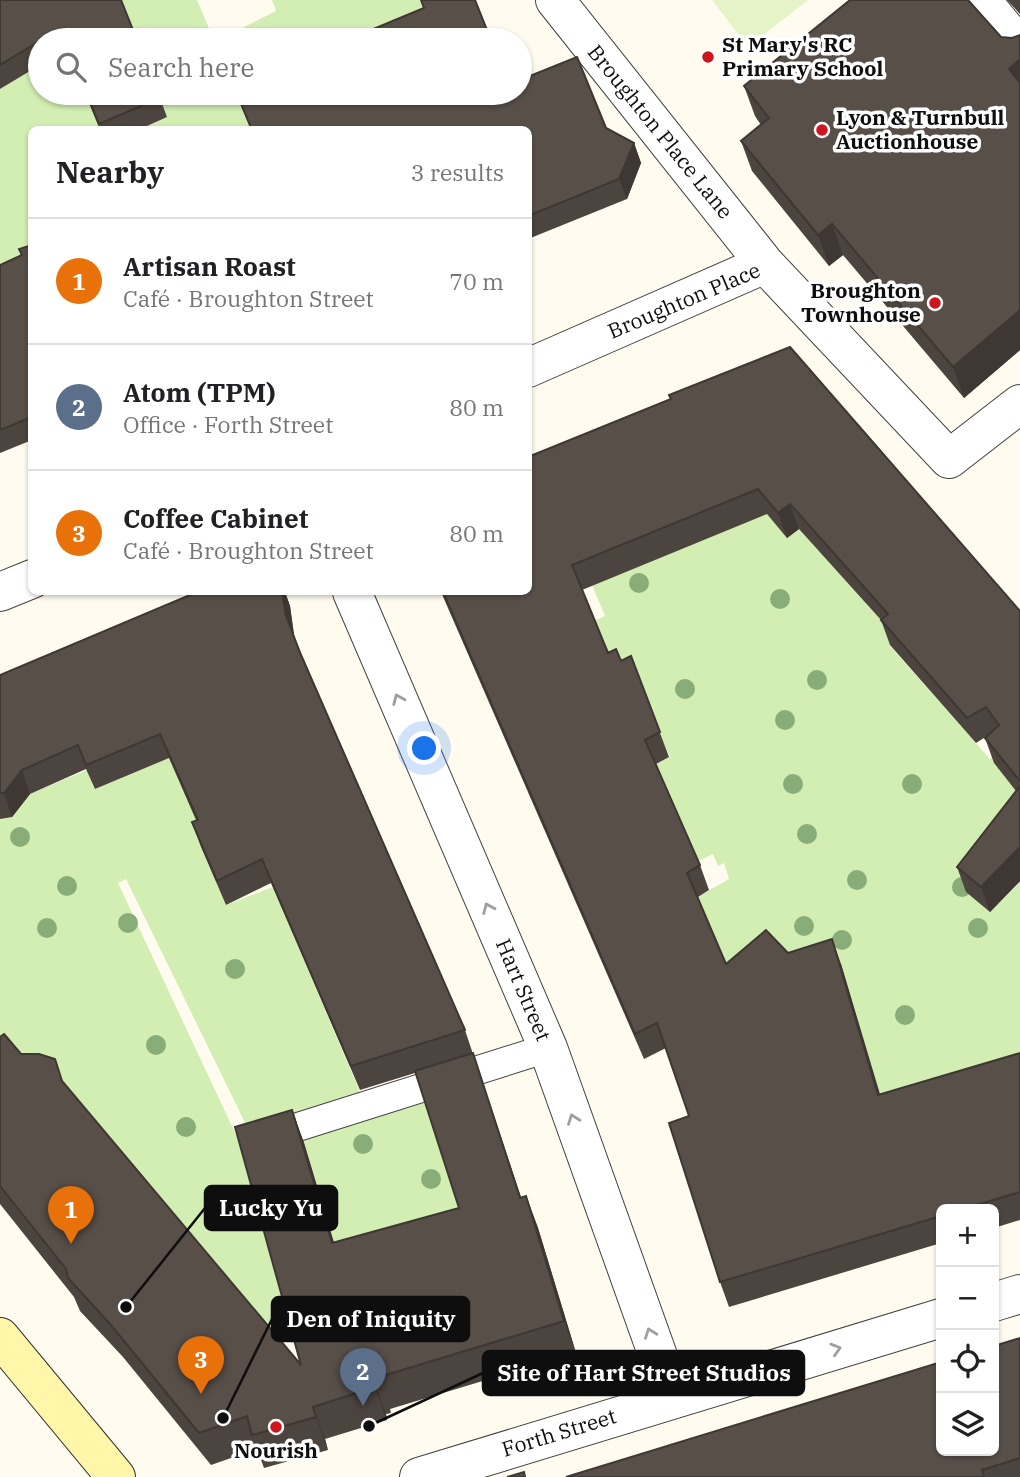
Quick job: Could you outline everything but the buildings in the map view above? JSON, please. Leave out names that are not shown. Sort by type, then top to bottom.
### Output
[{"type":"main road","points":[[0,1338],[116,1477]]},
{"type":"street","name":"Broughton Place Lane","points":[[555,0],[765,264]]},
{"type":"street","points":[[981,0],[1020,47]]},
{"type":"street","name":"Broughton Place","points":[[532,366],[765,264],[949,459],[1014,421]]},
{"type":"street","points":[[0,592],[28,581]]},
{"type":"street","name":"Hart Street","points":[[353,595],[548,1048],[673,1398]]},
{"type":"street","points":[[999,1300],[1020,1294]]},
{"type":"street","name":"Forth Street","points":[[419,1477],[936,1319]]},
{"type":"lane","points":[[248,1143],[548,1048]]},
{"type":"green space","points":[[120,0],[197,0],[209,28],[131,28]]},
{"type":"green space","points":[[272,0],[420,0],[431,28],[242,28],[276,11]]},
{"type":"green space","points":[[712,0],[808,0],[748,47]]},
{"type":"green space","points":[[28,72],[28,105],[90,105],[99,126],[28,126],[28,274],[0,317],[0,89]]},
{"type":"green space","points":[[162,105],[315,105],[259,126],[147,126],[167,117]]},
{"type":"green space","points":[[754,489],[787,538],[799,529],[897,638],[890,646],[990,759],[1020,729],[1020,1104],[906,1138],[737,992],[696,898],[729,879],[724,863],[718,866],[713,854],[683,868],[642,771],[670,756],[664,745],[655,748],[640,681],[580,627],[605,616],[592,585]]},
{"type":"green space","points":[[192,748],[201,847],[226,905],[273,887],[362,1097],[253,1139],[126,879],[118,883],[244,1152],[290,1318],[240,1332],[0,1066],[0,818],[25,796],[87,770],[95,789]]},
{"type":"green space","points":[[424,1098],[474,1249],[351,1299],[301,1134]]},
{"type":"place","name":"St Mary's RC Primary School","points":[[708,57]]},
{"type":"place","name":"Lyon & Turnbull Auctionhouse","points":[[822,130]]},
{"type":"place","name":"Broughton Townhouse","points":[[935,303]]},
{"type":"place","name":"Artisan Roast","points":[[71,1244]]},
{"type":"place","name":"Lucky Yu","points":[[126,1307]]},
{"type":"place","name":"Coffee Cabinet","points":[[201,1394]]},
{"type":"place","name":"Atom (TPM)","points":[[363,1406]]},
{"type":"place","name":"Den of Iniquity","points":[[223,1418]]},
{"type":"place","name":"Site of Hart Street Studios","points":[[369,1426]]},
{"type":"place","name":"Nourish","points":[[276,1427]]}]
